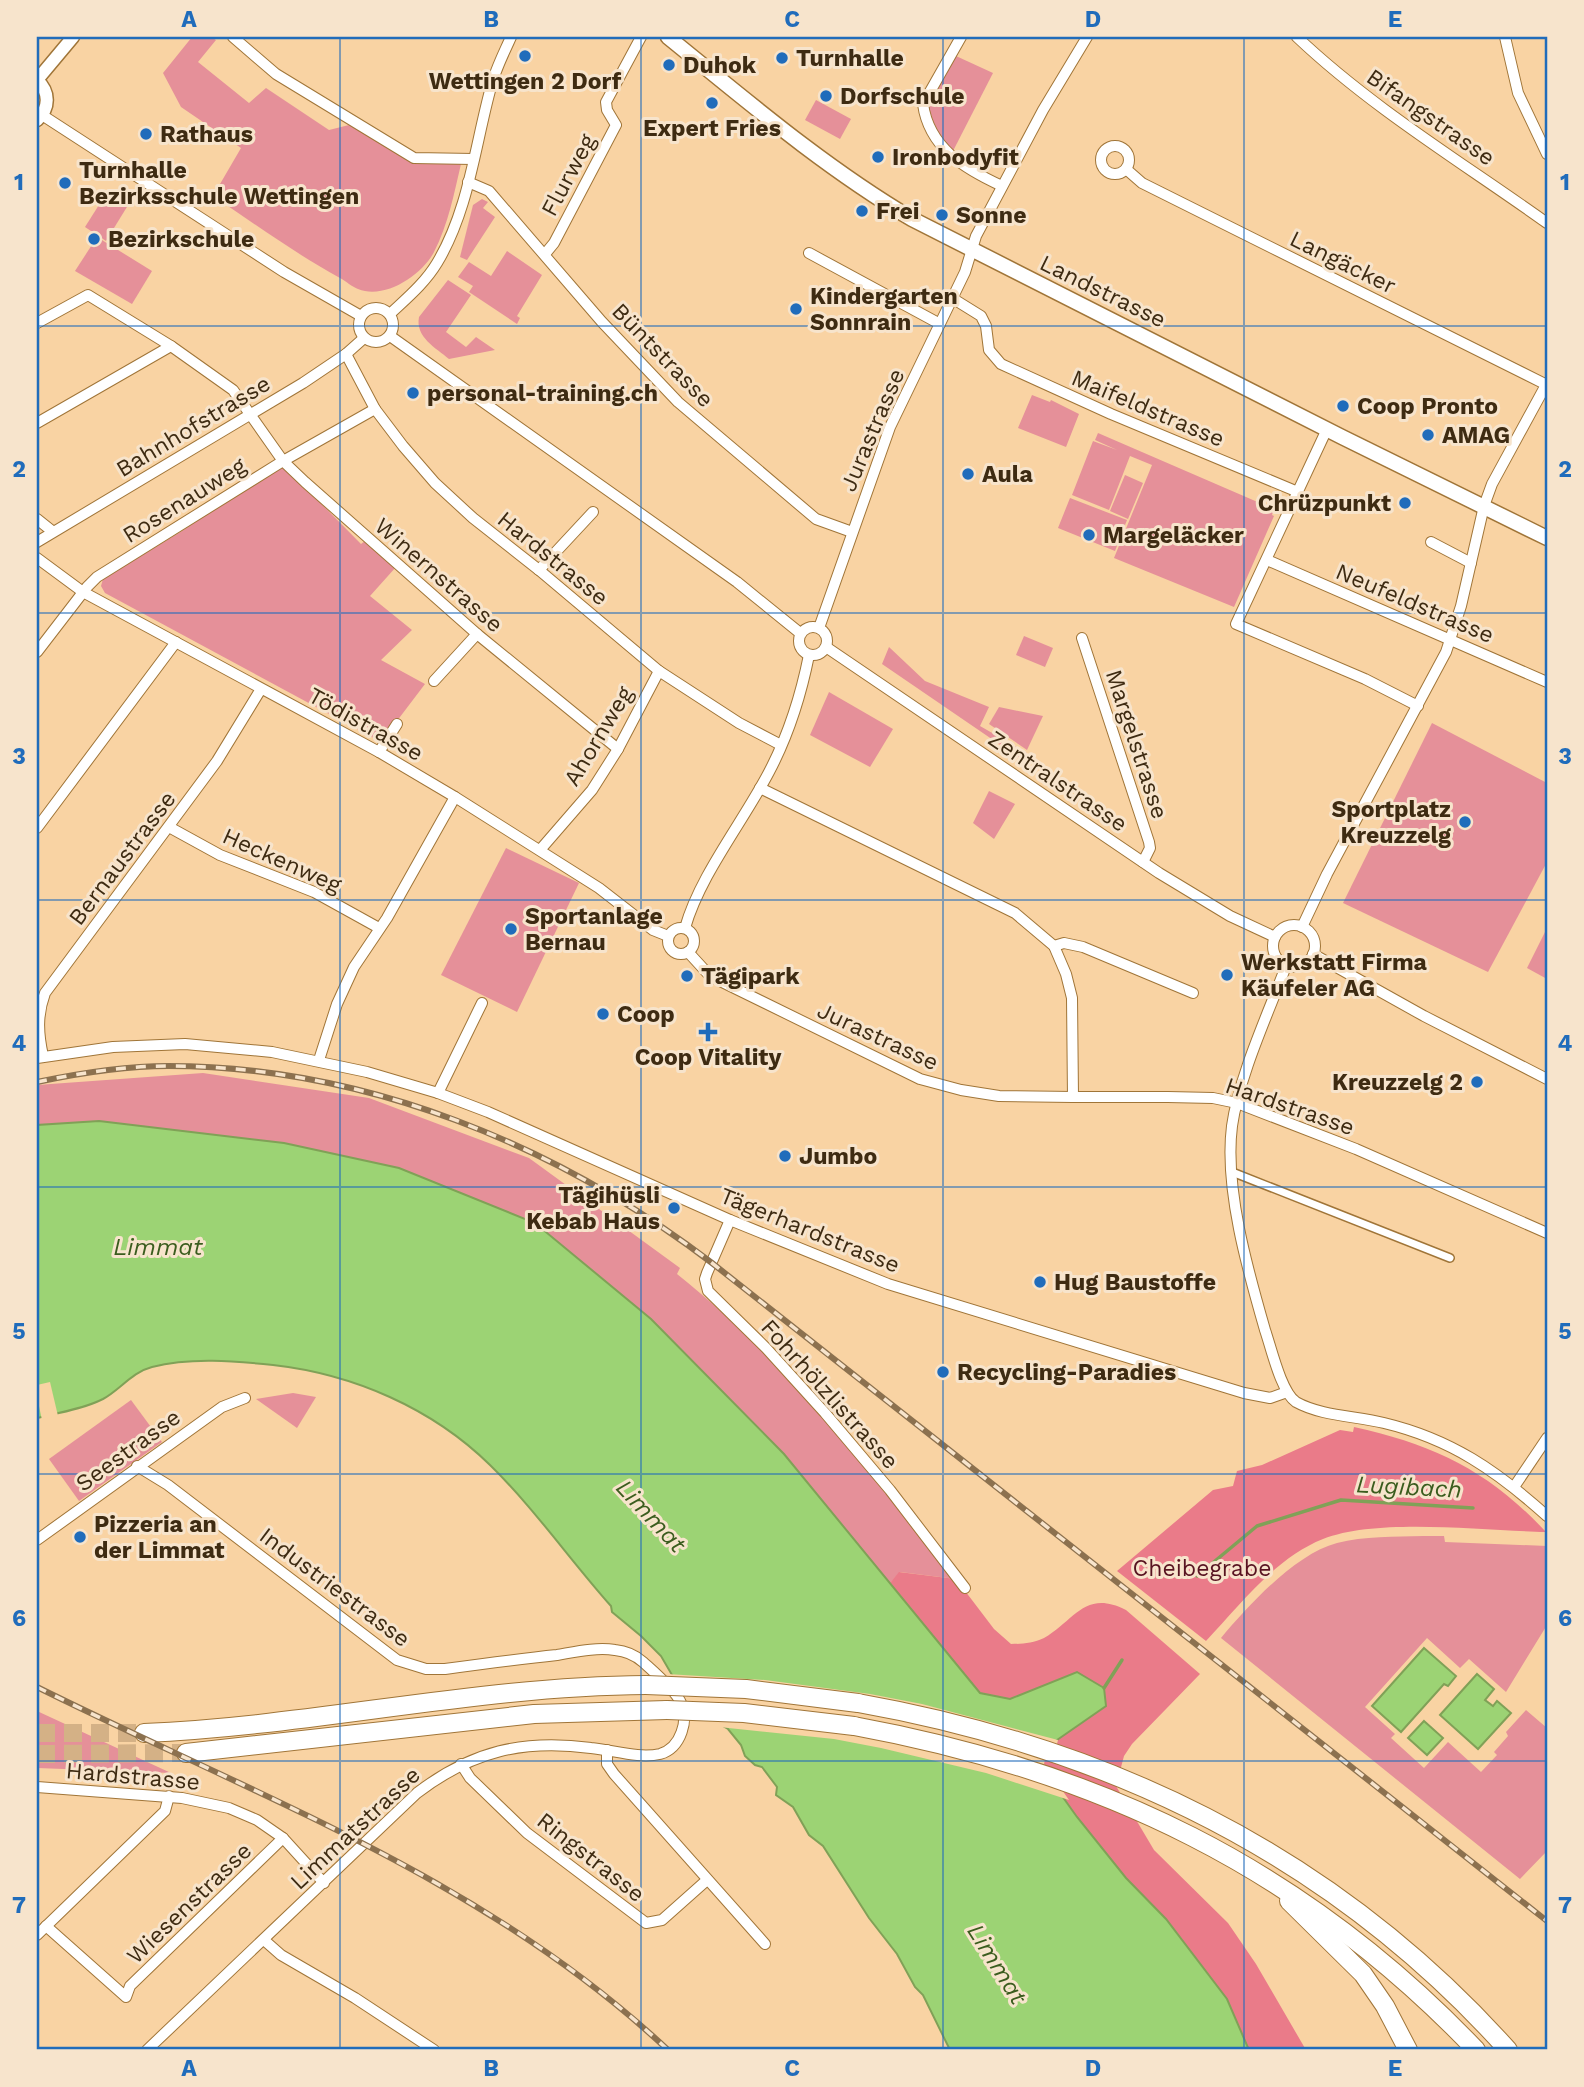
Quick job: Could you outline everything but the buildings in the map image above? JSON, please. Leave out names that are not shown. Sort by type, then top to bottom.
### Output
[{"type":"highway","points":[[144,1733],[230,1727],[533,1691],[646,1685],[746,1689],[858,1703],[967,1726],[1054,1752],[1128,1780],[1253,1842],[1348,1903],[1413,1956],[1456,1995],[1508,2050]]},
{"type":"highway","points":[[186,1753],[534,1714],[674,1705],[771,1715],[881,1731],[988,1756],[1077,1786],[1169,1824],[1264,1876],[1322,1914],[1377,1956],[1419,1993],[1476,2050]]},
{"type":"highway","points":[[1264,1876],[1363,1974],[1391,2016],[1408,2050]]},
{"type":"main road","name":"Landstrasse","points":[[668,37],[846,178],[901,213],[971,251],[1547,538]]},
{"type":"street","points":[[73,37],[37,80],[46,92],[47,100],[39,118],[284,272],[361,316]]},
{"type":"street","points":[[233,37],[276,74],[414,158],[473,159]]},
{"type":"street","points":[[390,314],[417,289],[436,265],[450,237],[468,183],[491,84],[511,37]]},
{"type":"street","name":"Flurweg","points":[[545,254],[554,243],[616,125],[607,110],[606,102],[640,37]]},
{"type":"street","points":[[961,37],[923,104],[924,112],[940,145],[953,159],[1002,186]]},
{"type":"street","name":"Jurastrasse","points":[[819,628],[890,427],[952,298],[976,236],[1042,110],[1087,37]]},
{"type":"street","name":"Bifangstrasse","points":[[1298,37],[1327,65],[1361,91],[1547,223]]},
{"type":"street","points":[[1505,37],[1518,93],[1547,154]]},
{"type":"street","name":"Langäcker","points":[[1126,169],[1142,183],[1547,384]]},
{"type":"street","name":"Büntstrasse","points":[[468,183],[489,191],[603,322],[678,401],[816,519],[852,532]]},
{"type":"street","points":[[808,253],[940,324]]},
{"type":"street","name":"Winernstrasse","points":[[37,323],[88,295],[171,346],[233,390],[283,461],[477,634],[618,749]]},
{"type":"street","name":"Maifeldstrasse","points":[[952,298],[981,316],[986,327],[989,350],[1001,364],[1298,492]]},
{"type":"street","points":[[377,307],[390,314],[393,327],[390,336],[374,342],[364,338],[359,330],[361,316],[368,309],[377,307]]},
{"type":"street","points":[[390,336],[737,582],[800,633]]},
{"type":"street","name":"Bahnhofstrasse","points":[[37,542],[303,383],[346,354],[364,338]]},
{"type":"street","points":[[37,424],[171,346]]},
{"type":"street","name":"Hardstrasse","points":[[346,354],[375,410],[435,483],[473,518],[540,570],[659,671],[738,723],[781,746]]},
{"type":"street","points":[[1302,927],[1450,640],[1492,484],[1547,384]]},
{"type":"street","name":"Rosenauweg","points":[[37,652],[97,577],[283,461],[375,410]]},
{"type":"street","points":[[1327,429],[1236,624],[1365,679],[1418,706]]},
{"type":"street","points":[[540,570],[593,512]]},
{"type":"street","points":[[37,519],[52,531]]},
{"type":"street","points":[[1431,542],[1471,562]]},
{"type":"street","name":"Tödistrasse","points":[[37,558],[83,592],[379,752],[455,797],[599,888],[653,930],[668,936]]},
{"type":"street","name":"Neufeldstrasse","points":[[1267,561],[1547,682]]},
{"type":"street","points":[[809,627],[819,628],[825,634],[826,647],[819,654],[809,655],[800,648],[798,638],[800,633],[809,627]]},
{"type":"street","points":[[434,681],[477,634]]},
{"type":"street","name":"Margelstrasse","points":[[1082,638],[1149,842],[1150,849],[1143,862]]},
{"type":"street","points":[[37,828],[176,642]]},
{"type":"street","name":"Zentralstrasse","points":[[826,647],[844,656],[1143,862],[1230,916],[1275,937]]},
{"type":"street","points":[[685,928],[699,892],[760,788],[781,746],[798,698],[809,655]]},
{"type":"street","name":"Ahornweg","points":[[540,850],[592,790],[618,749],[659,671]]},
{"type":"street","name":"Bernaustrasse","points":[[40,1057],[38,1022],[45,992],[217,761],[261,689]]},
{"type":"street","points":[[379,752],[397,724]]},
{"type":"street","points":[[760,788],[1015,913],[1054,946],[1066,974],[1072,998],[1073,1097]]},
{"type":"street","points":[[319,1060],[344,986],[387,918],[455,797]]},
{"type":"street","name":"Heckenweg","points":[[169,827],[220,855],[314,892],[379,928]]},
{"type":"street","points":[[1296,925],[1302,927],[1312,936],[1313,954],[1302,965],[1286,966],[1274,954],[1275,937],[1283,928],[1296,925]]},
{"type":"street","points":[[677,928],[685,928],[694,937],[694,946],[688,952],[680,954],[672,951],[668,936],[677,928]]},
{"type":"street","points":[[1054,946],[1065,943],[1083,947],[1193,993]]},
{"type":"street","name":"Jurastrasse","points":[[688,952],[710,975],[920,1079],[961,1090],[999,1096],[1073,1097]]},
{"type":"street","points":[[1313,954],[1424,1016],[1547,1079]]},
{"type":"street","points":[[1286,966],[1237,1103],[1232,1133],[1232,1172],[1252,1284],[1287,1392],[1299,1404],[1385,1423],[1439,1441],[1476,1460],[1514,1487],[1547,1516]]},
{"type":"street","points":[[438,1093],[482,1003]]},
{"type":"street","name":"Tägerhardstrasse","points":[[40,1057],[125,1046],[185,1044],[272,1052],[380,1075],[488,1112],[730,1220],[888,1284],[1244,1392],[1270,1398],[1287,1392]]},
{"type":"street","name":"Hardstrasse","points":[[1073,1097],[1213,1098],[1237,1103],[1356,1149],[1547,1233]]},
{"type":"street","points":[[1232,1172],[1450,1258]]},
{"type":"street","name":"Fohrhölzlistrasse","points":[[730,1220],[705,1279],[708,1291],[766,1348],[825,1413],[890,1490],[965,1588]]},
{"type":"street","name":"Seestrasse","points":[[37,1540],[222,1407],[245,1398]]},
{"type":"street","points":[[1514,1487],[1547,1438]]},
{"type":"street","name":"Industriestrasse","points":[[137,1466],[168,1485],[397,1660],[426,1669],[445,1669],[614,1649],[639,1659],[674,1705]]},
{"type":"street","name":"Limmatstrasse","points":[[147,2050],[417,1793],[461,1764],[494,1752],[526,1746],[568,1746],[661,1754],[678,1741],[683,1731],[674,1705]]},
{"type":"street","points":[[607,1750],[608,1767],[765,1944]]},
{"type":"street","name":"Ringstrasse","points":[[461,1764],[470,1778],[518,1825],[646,1923],[662,1920],[707,1880]]},
{"type":"street","name":"Hardstrasse","points":[[37,1787],[169,1796],[229,1808],[257,1821],[283,1838],[324,1883]]},
{"type":"street","points":[[37,1935],[165,1811],[169,1796]]},
{"type":"street","name":"Wiesenstrasse","points":[[46,1926],[126,1997],[130,1986],[283,1838]]},
{"type":"street","points":[[264,1940],[281,1955],[355,1998],[434,2050]]},
{"type":"shaded area","points":[[192,37],[211,37],[216,40],[198,62],[249,103],[266,88],[329,130],[349,125],[416,162],[461,164],[443,231],[434,252],[421,269],[391,288],[369,292],[358,289],[213,196],[241,148],[181,107],[163,73]]},
{"type":"shaded area","points":[[956,56],[993,73],[953,151],[937,132],[928,106]]},
{"type":"shaded area","points":[[816,100],[851,119],[840,139],[805,120]]},
{"type":"shaded area","points":[[109,189],[130,202],[106,241],[85,227]]},
{"type":"shaded area","points":[[482,199],[488,202],[483,208],[495,217],[467,260],[460,257],[473,205]]},
{"type":"shaded area","points":[[97,237],[152,271],[132,304],[75,271]]},
{"type":"shaded area","points":[[507,251],[542,275],[517,316],[520,318],[517,324],[469,292],[473,286],[458,277],[469,262],[491,276]]},
{"type":"shaded area","points":[[448,280],[471,295],[446,332],[466,347],[476,337],[495,350],[449,359],[423,336],[419,317]]},
{"type":"shaded area","points":[[1032,395],[1050,402],[1051,400],[1079,414],[1066,447],[1018,428]]},
{"type":"shaded area","points":[[1098,433],[1274,509],[1274,516],[1234,607],[1114,558],[1152,465],[1130,456],[1109,510],[1072,495],[1093,441],[1117,450],[1095,440]]},
{"type":"shaded area","points":[[282,464],[361,544],[365,541],[396,567],[370,596],[412,630],[381,660],[425,684],[381,742],[105,593],[101,586],[103,579],[182,531]]},
{"type":"shaded area","points":[[1125,475],[1143,483],[1128,519],[1110,511]]},
{"type":"shaded area","points":[[1070,498],[1127,520],[1115,551],[1058,528]]},
{"type":"shaded area","points":[[1024,636],[1053,648],[1045,667],[1016,655]]},
{"type":"shaded area","points":[[889,647],[925,681],[989,707],[980,726],[1027,753],[1024,761],[882,664]]},
{"type":"shaded area","points":[[829,692],[893,729],[870,767],[810,735]]},
{"type":"shaded area","points":[[999,707],[1043,716],[1027,750],[989,724]]},
{"type":"shaded area","name":"Sportplatz Kreuzzelg","points":[[1432,723],[1547,783],[1547,862],[1488,972],[1343,903]]},
{"type":"shaded area","points":[[989,791],[1015,804],[994,839],[973,823]]},
{"type":"shaded area","name":"Sportanlage Bernau","points":[[506,848],[579,883],[517,1012],[441,975]]},
{"type":"shaded area","points":[[1547,928],[1547,979],[1527,968]]},
{"type":"shaded area","points":[[203,1073],[369,1098],[529,1158],[680,1268],[677,1274],[754,1343],[825,1419],[956,1579],[900,1572],[890,1583],[784,1454],[399,1168],[284,1143],[99,1121],[37,1125],[37,1085]]},
{"type":"shaded area","points":[[293,1393],[316,1397],[297,1428],[256,1399]]},
{"type":"shaded area","points":[[131,1400],[162,1442],[79,1501],[49,1459]]},
{"type":"shaded area","points":[[1444,1536],[1445,1542],[1547,1546],[1547,1625],[1506,1692],[1469,1659],[1460,1668],[1427,1638],[1365,1707],[1395,1734],[1391,1738],[1424,1768],[1448,1742],[1481,1772],[1497,1755],[1494,1752],[1508,1736],[1506,1732],[1526,1710],[1547,1728],[1547,1851],[1520,1879],[1221,1638],[1273,1583],[1289,1569],[1321,1549],[1358,1539]]},
{"type":"shaded area","points":[[37,1711],[171,1773],[37,1768]]},
{"type":"green space","name":"Cheibegrabe","points":[[1354,1427],[1410,1442],[1459,1463],[1503,1492],[1546,1532],[1402,1527],[1372,1528],[1323,1539],[1306,1547],[1274,1570],[1206,1641],[1117,1571],[1213,1490],[1233,1486],[1237,1471],[1262,1465],[1340,1430],[1353,1432]]},
{"type":"green space","points":[[899,1572],[956,1579],[994,1629],[1011,1644],[1044,1638],[1090,1605],[1112,1604],[1126,1610],[1200,1674],[1132,1744],[1124,1756],[1116,1786],[1154,1850],[1228,1923],[1256,1964],[1306,2050],[1249,2050],[1227,1999],[1166,1919],[1126,1878],[1077,1817],[1040,1765],[1077,1672],[1010,1699],[980,1693],[890,1583]]},
{"type":"water","name":"Limmat","points":[[99,1121],[284,1143],[399,1168],[535,1223],[651,1319],[784,1454],[980,1693],[1010,1699],[1077,1672],[1104,1688],[1106,1706],[1044,1749],[1040,1765],[1077,1817],[1126,1878],[1166,1919],[1227,1999],[1249,2050],[950,2050],[923,1995],[915,1987],[897,1954],[869,1918],[823,1846],[809,1835],[793,1807],[776,1795],[777,1787],[762,1767],[755,1765],[745,1756],[741,1745],[728,1729],[716,1722],[672,1675],[661,1656],[612,1612],[611,1606],[537,1516],[490,1465],[443,1427],[417,1411],[390,1397],[332,1376],[273,1365],[197,1361],[145,1369],[95,1402],[37,1418],[37,1125]]},
{"type":"water","points":[[1424,1648],[1456,1676],[1448,1686],[1444,1684],[1401,1732],[1372,1706]]},
{"type":"water","points":[[1477,1674],[1494,1689],[1485,1700],[1493,1706],[1497,1701],[1511,1713],[1478,1749],[1440,1715]]},
{"type":"water","points":[[1424,1721],[1443,1738],[1427,1755],[1408,1738]]},
{"type":"pier","points":[[50,1382],[58,1416],[42,1420],[37,1385]]},
{"type":"pier","points":[[667,1674],[765,1680],[870,1694],[922,1704],[1058,1740],[1057,1744],[1047,1751],[1044,1764],[1069,1800],[986,1773],[881,1748],[834,1739],[719,1727],[713,1725]]},
{"type":"waterway","name":"Lugibach","points":[[1197,1576],[1257,1526],[1341,1500],[1473,1508]]},
{"type":"waterway","name":"Lugibach","points":[[1104,1688],[1122,1660]]},
{"type":"tunnel","points":[[37,1733],[144,1733]]},
{"type":"tunnel","points":[[37,1754],[186,1753]]},
{"type":"railway","points":[[37,1082],[102,1071],[168,1066],[242,1070],[314,1080],[386,1097],[456,1120],[524,1149],[589,1182],[712,1263],[1547,1921]]},
{"type":"railway","points":[[37,1687],[366,1845],[446,1889],[523,1936],[598,1990],[668,2050]]},
{"type":"place","name":"Wettingen 2 Dorf","points":[[525,56]]},
{"type":"place","name":"Turnhalle","points":[[782,58]]},
{"type":"place","name":"Duhok","points":[[669,65]]},
{"type":"place","name":"Dorfschule","points":[[826,96]]},
{"type":"place","name":"Expert Fries","points":[[712,103]]},
{"type":"place","name":"Rathaus","points":[[146,134]]},
{"type":"place","name":"Ironbodyfit","points":[[878,157]]},
{"type":"place","name":"Turnhalle Bezirksschule Wettingen","points":[[65,183]]},
{"type":"place","name":"Frei","points":[[862,211]]},
{"type":"place","name":"Sonne","points":[[942,215]]},
{"type":"place","name":"Bezirkschule","points":[[94,239]]},
{"type":"place","name":"Kindergarten Sonnrain","points":[[796,309]]},
{"type":"place","name":"personal-training.ch","points":[[413,393]]},
{"type":"place","name":"Coop Pronto","points":[[1343,406]]},
{"type":"place","name":"AMAG","points":[[1428,435]]},
{"type":"place","name":"Aula","points":[[968,474]]},
{"type":"place","name":"Chrüzpunkt","points":[[1405,503]]},
{"type":"place","name":"Margeläcker","points":[[1089,535]]},
{"type":"place","name":"Sportplatz Kreuzzelg","points":[[1465,822]]},
{"type":"place","name":"Sportanlage Bernau","points":[[511,929]]},
{"type":"place","name":"Werkstatt Firma Käufeler AG","points":[[1227,975]]},
{"type":"place","name":"Tägipark","points":[[687,976]]},
{"type":"place","name":"Coop","points":[[603,1014]]},
{"type":"place","name":"Coop Vitality","points":[[708,1032]]},
{"type":"place","name":"Kreuzzelg 2","points":[[1477,1082]]},
{"type":"place","name":"Jumbo","points":[[785,1156]]},
{"type":"place","name":"Tägihüsli Kebab Haus","points":[[674,1208]]},
{"type":"place","name":"Hug Baustoffe","points":[[1040,1282]]},
{"type":"place","name":"Recycling-Paradies","points":[[943,1372]]},
{"type":"place","name":"Pizzeria an der Limmat","points":[[80,1537]]}]
